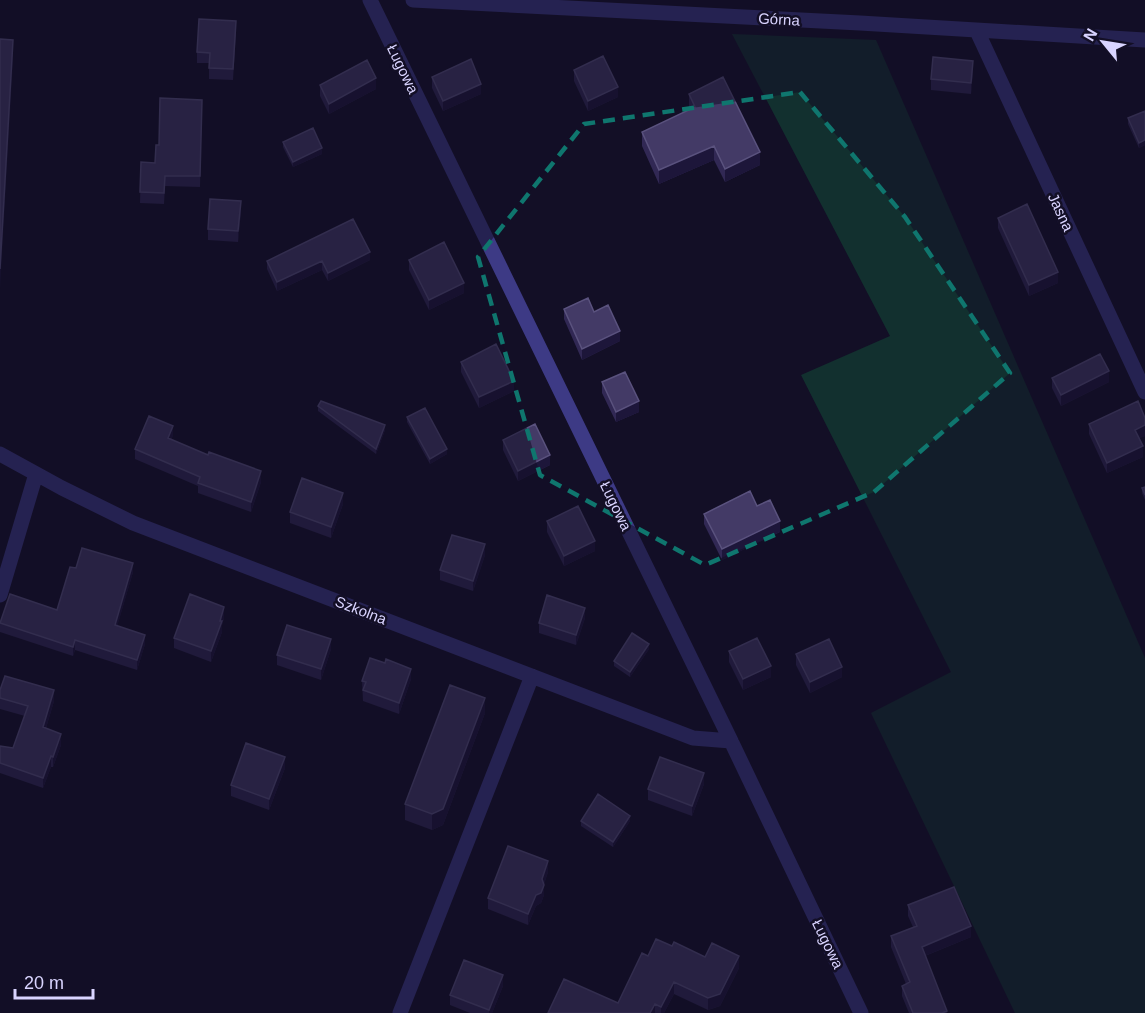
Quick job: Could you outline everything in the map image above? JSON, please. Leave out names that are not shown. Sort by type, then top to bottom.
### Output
[{"type":"street","name":"Ługowa","points":[[370,0],[861,1013]]},
{"type":"street","name":"Górna","points":[[413,0],[1145,40]]},
{"type":"street","name":"Jasna","points":[[976,31],[1145,392]]},
{"type":"street","name":"Szkolna","points":[[0,454],[133,523],[693,738],[731,741]]},
{"type":"street","points":[[0,595],[36,474]]},
{"type":"street","points":[[400,1013],[532,676]]},
{"type":"highlighted area","points":[[800,92],[905,217],[1010,373],[874,492],[705,565],[540,475],[478,257],[584,124]]},
{"type":"green space","points":[[732,34],[876,40],[1145,658],[1145,1013],[1015,1013],[871,713],[951,672],[801,375],[890,336]]},
{"type":"building","points":[[199,19],[236,21],[233,69],[209,68],[210,53],[197,52]]},
{"type":"building","points":[[0,39],[13,40],[0,269]]},
{"type":"building","points":[[603,56],[618,87],[588,101],[574,70]]},
{"type":"building","points":[[933,57],[973,61],[971,83],[931,79]]},
{"type":"building","points":[[471,59],[481,84],[443,101],[432,77]]},
{"type":"building","points":[[367,60],[376,78],[329,104],[320,85]]},
{"type":"building","points":[[723,77],[760,152],[725,169],[714,146],[659,170],[642,132],[695,107],[689,94]]},
{"type":"building","points":[[160,98],[202,100],[200,176],[165,176],[164,193],[140,192],[141,162],[155,163],[156,145],[159,145]]},
{"type":"building","points":[[1145,111],[1145,140],[1139,143],[1128,118]]},
{"type":"building","points":[[313,128],[322,148],[293,162],[283,142]]},
{"type":"building","points":[[210,199],[241,201],[238,231],[208,229]]},
{"type":"building","points":[[1027,204],[1058,272],[1029,285],[998,218]]},
{"type":"building","points":[[353,219],[370,252],[328,273],[322,261],[277,282],[267,261]]},
{"type":"building","points":[[444,242],[464,283],[429,300],[409,260]]},
{"type":"building","points":[[588,298],[594,312],[608,305],[620,331],[582,349],[564,309]]},
{"type":"building","points":[[496,344],[514,381],[479,397],[461,362]]},
{"type":"building","points":[[1100,354],[1109,371],[1061,395],[1052,378]]},
{"type":"building","points":[[625,372],[639,401],[616,412],[602,382]]},
{"type":"building","points":[[321,401],[385,425],[376,449],[318,406]]},
{"type":"building","points":[[1138,401],[1145,418],[1145,425],[1135,430],[1143,446],[1107,463],[1089,424]]},
{"type":"building","points":[[425,408],[447,449],[430,459],[407,417]]},
{"type":"building","points":[[149,416],[173,426],[168,438],[208,455],[209,452],[261,471],[251,502],[198,483],[200,477],[135,449]]},
{"type":"building","points":[[535,424],[550,455],[518,471],[503,440]]},
{"type":"building","points":[[302,478],[343,493],[331,527],[290,512]]},
{"type":"building","points":[[750,491],[757,506],[770,500],[780,521],[722,549],[704,514]]},
{"type":"building","points":[[578,506],[595,541],[564,556],[547,521]]},
{"type":"building","points":[[452,535],[485,544],[473,581],[440,570]]},
{"type":"building","points":[[82,548],[133,563],[115,625],[145,635],[137,660],[75,640],[73,647],[0,623],[10,594],[57,610],[70,567],[76,568]]},
{"type":"building","points":[[190,594],[224,607],[220,621],[222,621],[211,651],[174,638]]},
{"type":"building","points":[[547,595],[585,608],[576,635],[539,623]]},
{"type":"building","points":[[287,625],[331,639],[321,669],[277,655]]},
{"type":"building","points":[[632,633],[649,644],[630,672],[614,661]]},
{"type":"building","points":[[757,638],[771,666],[743,679],[729,651]]},
{"type":"building","points":[[829,639],[842,667],[810,682],[796,654]]},
{"type":"building","points":[[370,658],[385,663],[386,659],[411,669],[399,703],[363,690],[366,682],[362,681]]},
{"type":"building","points":[[5,676],[54,690],[43,727],[61,734],[43,778],[0,763],[0,746],[13,748],[28,706],[0,698]]},
{"type":"building","points":[[450,685],[485,698],[443,809],[432,814],[405,804]]},
{"type":"building","points":[[246,743],[285,757],[269,799],[231,785]]},
{"type":"building","points":[[660,757],[704,773],[692,806],[648,789]]},
{"type":"building","points":[[598,794],[630,816],[613,842],[581,821]]},
{"type":"building","points":[[508,846],[548,861],[542,879],[544,885],[541,893],[536,895],[528,914],[488,898]]},
{"type":"building","points":[[954,887],[971,926],[922,947],[947,1011],[913,1013],[902,986],[910,982],[891,936],[917,926],[908,905]]},
{"type":"building","points":[[656,939],[672,946],[674,942],[705,957],[712,943],[739,956],[720,994],[708,998],[674,982],[661,1007],[655,1004],[650,1013],[548,1013],[564,979],[618,1003],[642,953],[648,956]]},
{"type":"building","points":[[464,960],[503,975],[489,1010],[450,995]]}]
